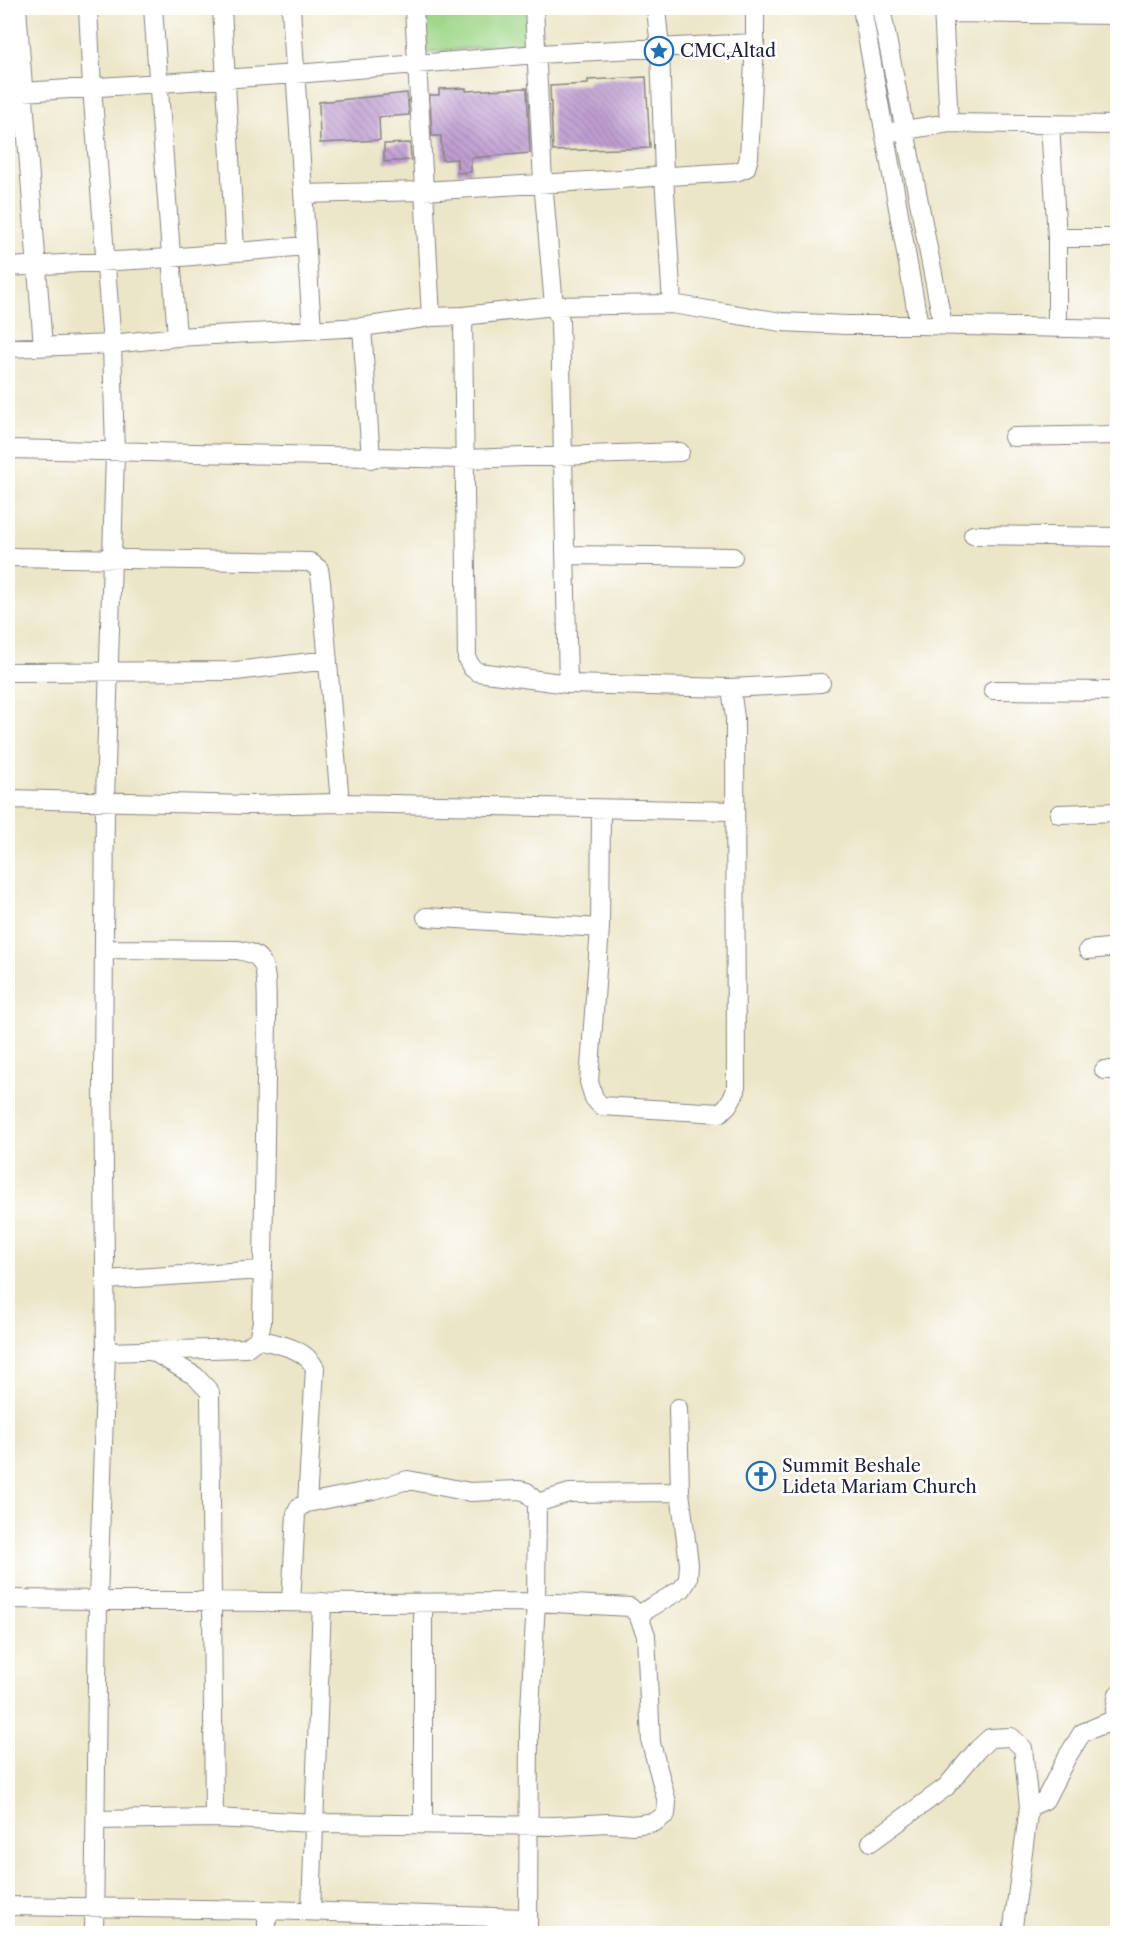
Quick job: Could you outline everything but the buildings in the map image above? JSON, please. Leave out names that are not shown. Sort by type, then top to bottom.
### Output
[{"type":"street","points":[[17,8],[15,92],[36,265],[43,346]]},
{"type":"street","points":[[88,8],[112,344],[115,453],[105,801],[106,1352],[98,1600],[94,1934]]},
{"type":"street","points":[[153,8],[177,337]]},
{"type":"street","points":[[222,8],[235,250]]},
{"type":"street","points":[[291,8],[312,329]]},
{"type":"street","points":[[414,8],[431,317]]},
{"type":"street","points":[[534,8],[543,182],[554,306],[560,320],[568,684]]},
{"type":"street","points":[[656,8],[672,304]]},
{"type":"street","points":[[303,194],[423,191],[736,172],[746,168],[749,157],[755,8]]},
{"type":"street","points":[[862,8],[943,325]]},
{"type":"street","points":[[881,8],[919,325]]},
{"type":"street","points":[[949,123],[943,10],[1084,11],[1118,15]]},
{"type":"street","points":[[15,92],[296,74],[537,54],[755,43]]},
{"type":"street","points":[[895,132],[949,123],[1118,125]]},
{"type":"street","points":[[1050,125],[1057,238],[1057,328]]},
{"type":"street","points":[[1057,238],[1118,238]]},
{"type":"street","points":[[8,267],[170,258],[235,250],[306,246]]},
{"type":"street","points":[[8,348],[112,344],[177,337],[362,327],[431,317],[464,316],[554,306],[672,304],[781,321],[847,325],[1118,329]]},
{"type":"street","points":[[464,316],[467,660],[472,668],[478,672],[568,684],[731,688],[821,683]]},
{"type":"street","points":[[362,327],[372,459]]},
{"type":"street","points":[[1013,437],[1118,435]]},
{"type":"street","points":[[8,449],[115,453],[292,454],[372,459],[564,457],[680,452]]},
{"type":"street","points":[[973,535],[1118,537]]},
{"type":"street","points":[[565,555],[733,557]]},
{"type":"street","points":[[8,557],[310,562],[319,569],[340,803]]},
{"type":"street","points":[[8,672],[236,671],[328,660]]},
{"type":"street","points":[[601,810],[600,928],[589,1082],[594,1098],[601,1106],[720,1113],[736,1091],[735,718],[731,688]]},
{"type":"street","points":[[993,690],[1118,691]]},
{"type":"street","points":[[8,799],[249,806],[340,803],[735,811]]},
{"type":"street","points":[[1059,814],[1118,812]]},
{"type":"street","points":[[426,917],[600,928]]},
{"type":"street","points":[[1088,950],[1118,948]]},
{"type":"street","points":[[104,949],[238,950],[252,953],[261,960],[265,970],[267,1018],[262,1322],[258,1339],[246,1348],[106,1352]]},
{"type":"street","points":[[105,1280],[262,1270]]},
{"type":"street","points":[[258,1339],[300,1351],[310,1359],[315,1368],[307,1503]]},
{"type":"street","points":[[153,1352],[195,1376],[210,1392],[214,1818]]},
{"type":"street","points":[[638,1615],[682,1589],[688,1579],[689,1564],[680,1492],[678,1408]]},
{"type":"street","points":[[8,1906],[311,1911],[528,1926],[529,1726],[536,1602],[537,1503],[532,1496],[519,1490],[470,1492],[408,1480],[373,1490],[307,1503],[299,1507],[296,1514],[291,1602]]},
{"type":"street","points":[[537,1503],[569,1493],[680,1492]]},
{"type":"street","points":[[8,1599],[536,1602],[616,1605],[630,1607],[638,1615],[646,1635],[651,1743],[668,1802],[666,1814],[655,1822],[633,1825],[607,1823],[556,1826],[316,1823],[214,1818],[96,1820]]},
{"type":"street","points":[[311,1911],[316,1823],[322,1602]]},
{"type":"street","points":[[423,1603],[423,1824]]},
{"type":"street","points":[[1029,1807],[1045,1800],[1067,1757],[1083,1733],[1115,1728],[1118,1695]]},
{"type":"street","points":[[871,1842],[946,1787],[990,1738],[1011,1737],[1023,1748],[1029,1807],[1012,1934]]},
{"type":"street","points":[[267,1910],[267,1934]]},
{"type":"green space","points":[[424,8],[533,8],[535,44],[426,52]]},
{"type":"place","name":"CMC,Altad","points":[[659,51]]},
{"type":"place","name":"Summit Beshale Lideta Mariam Church","points":[[761,1476]]}]
